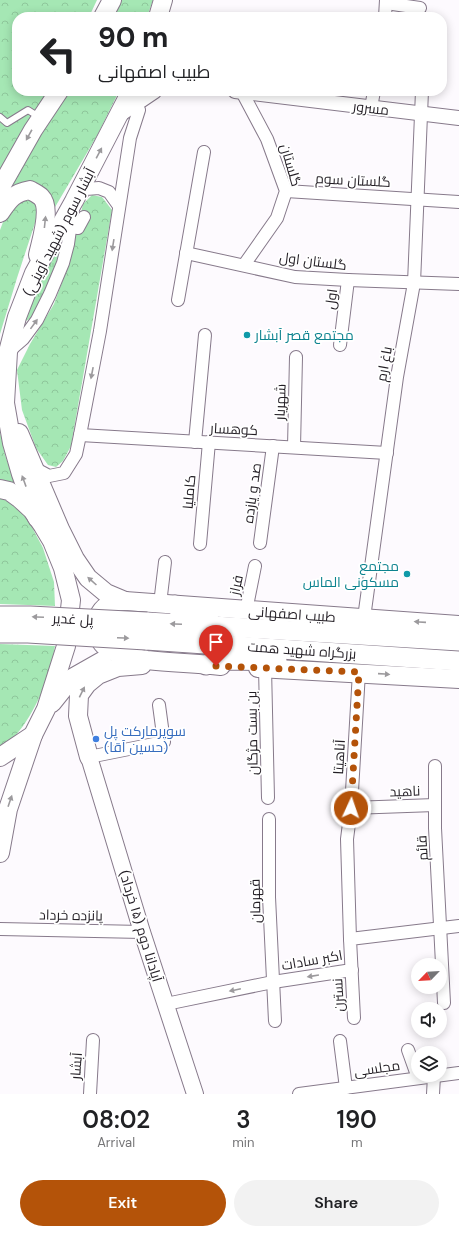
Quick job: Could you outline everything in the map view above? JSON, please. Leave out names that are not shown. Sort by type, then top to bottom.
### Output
[{"type":"highway","points":[[168,605],[187,612],[360,626]]},
{"type":"highway","name":"پل غدیر","points":[[0,616],[30,616],[146,631]]},
{"type":"highway","name":"بزرگراه شهید همت","points":[[146,631],[360,626],[459,641]]},
{"type":"highway","name":"بزرگراه شهید همت","points":[[146,631],[347,653],[459,661]]},
{"type":"highway","name":"پل غدیر","points":[[0,633],[146,631]]},
{"type":"highway","points":[[206,665],[228,660],[313,661],[347,653]]},
{"type":"main road","points":[[106,12],[112,0]]},
{"type":"main road","points":[[159,12],[163,0]]},
{"type":"main road","points":[[0,191],[40,118],[55,96]]},
{"type":"main road","name":"آبشار سوم (شهید آوینی)","points":[[38,518],[21,474],[12,443],[5,403],[8,352],[17,317],[34,274],[128,96]]},
{"type":"main road","points":[[0,213],[10,199],[20,192],[30,190],[42,198],[46,209],[44,227],[34,274]]},
{"type":"main road","name":"آبشار سوم (شهید آوینی)","points":[[5,403],[75,559],[88,578],[106,593],[125,601]]},
{"type":"main road","points":[[0,488],[9,491],[20,499],[38,518],[52,541],[60,561],[71,600],[66,646],[46,709],[33,735],[8,809],[0,853]]},
{"type":"main road","points":[[125,601],[108,605],[102,610],[98,617],[96,626],[97,634],[101,642],[107,648],[127,657]]},
{"type":"main road","name":"طبیب اصفهانی","points":[[125,601],[246,611],[360,626],[459,625]]},
{"type":"main road","points":[[46,709],[72,678],[104,660],[127,657],[171,663],[359,672],[459,679]]},
{"type":"main road","points":[[90,757],[78,716],[79,695],[86,684],[98,675],[118,667],[171,663]]},
{"type":"main road","points":[[46,709],[60,707],[68,712],[90,757]]},
{"type":"main road","points":[[0,757],[33,735]]},
{"type":"main road","name":"آپادانا دوم (۱۵ خرداد)","points":[[90,757],[142,932],[195,1094]]},
{"type":"street","points":[[385,12],[386,1],[420,8]]},
{"type":"street","points":[[118,116],[148,96]]},
{"type":"street","name":"گلستان","points":[[241,96],[267,139],[286,191],[277,218],[244,265]]},
{"type":"street","name":"مسرور","points":[[272,96],[459,118]]},
{"type":"street","points":[[371,108],[373,96]]},
{"type":"street","name":"باغ ارم","points":[[360,626],[397,377],[414,283],[422,96]]},
{"type":"street","points":[[34,468],[49,476],[64,473],[76,454],[100,331],[130,138],[139,110]]},
{"type":"street","points":[[178,300],[204,152]]},
{"type":"street","points":[[8,352],[22,339],[37,320],[50,294],[63,263],[74,201],[86,189],[99,188],[110,192],[119,206]]},
{"type":"street","name":"گلستان سوم","points":[[286,191],[459,202]]},
{"type":"street","points":[[70,227],[78,228],[84,217]]},
{"type":"street","name":"گلستان اول","points":[[186,253],[295,277],[459,284]]},
{"type":"street","name":"اول","points":[[340,345],[348,280]]},
{"type":"street","points":[[195,442],[205,335]]},
{"type":"street","name":"شهریار","points":[[294,447],[296,357]]},
{"type":"street","name":"کوهسار","points":[[80,435],[386,453]]},
{"type":"street","name":"کاملیا","points":[[200,544],[209,442]]},
{"type":"street","name":"صد و یازده","points":[[260,543],[273,446]]},
{"type":"street","points":[[165,562],[168,605]]},
{"type":"street","name":"فراز","points":[[246,611],[255,566]]},
{"type":"street","name":"بن بست مژگان","points":[[265,668],[268,798]]},
{"type":"street","name":"آناهیتا","points":[[350,939],[347,839],[351,808],[359,672]]},
{"type":"street","points":[[90,757],[164,742],[159,706]]},
{"type":"street","name":"قائم","points":[[435,766],[435,805],[444,1002]]},
{"type":"street","name":"ناهید","points":[[351,808],[435,805]]},
{"type":"street","name":"قهرمان","points":[[269,819],[269,897],[275,1021]]},
{"type":"street","name":"اکبر سادات","points":[[166,1004],[273,982],[352,970],[350,939],[459,926]]},
{"type":"street","name":"پانزده خرداد","points":[[0,929],[142,932]]},
{"type":"street","name":"نسترن","points":[[352,970],[354,1018]]},
{"type":"street","name":"آبشار","points":[[90,1094],[93,1040]]},
{"type":"street","points":[[340,1041],[346,1088]]},
{"type":"street","points":[[408,1050],[411,1058]]},
{"type":"street","name":"مجلسی","points":[[447,1074],[459,1072]]},
{"type":"street","name":"مجلسی","points":[[298,1094],[411,1079]]},
{"type":"street","points":[[433,1094],[434,1082]]},
{"type":"lane","points":[[0,117],[7,123],[28,110],[40,118]]},
{"type":"green space","points":[[0,0],[97,0],[91,12],[12,12],[12,96],[45,96],[0,170]]},
{"type":"green space","points":[[119,0],[153,0],[149,12],[113,12]]},
{"type":"green space","points":[[65,96],[117,96],[98,134],[51,214],[20,185],[10,186],[51,114]]},
{"type":"green space","points":[[92,195],[102,197],[112,210],[71,446],[63,461],[56,467],[48,465],[36,448],[22,410],[17,370],[30,344],[54,304],[70,261],[83,204]]},
{"type":"green space","points":[[22,197],[34,200],[39,211],[0,334],[0,230],[8,209]]},
{"type":"green space","points":[[61,238],[62,245],[55,271],[33,317],[24,322],[28,303]]},
{"type":"green space","points":[[0,432],[5,455],[15,483],[0,479]]},
{"type":"green space","points":[[0,496],[9,500],[25,514],[43,548],[54,582],[55,606],[0,604]]},
{"type":"green space","points":[[0,644],[55,646],[45,686],[35,706],[16,735],[0,747]]},
{"type":"place","name":"مجتمع قصر آبشار","points":[[247,335]]},
{"type":"place","name":"مجتمع مسکونی الماس","points":[[407,574]]},
{"type":"place","name":"سوپرمارکت پل (حسین آقا)","points":[[96,739]]},
{"type":"route","points":[[216,666],[359,672],[351,808]]}]
